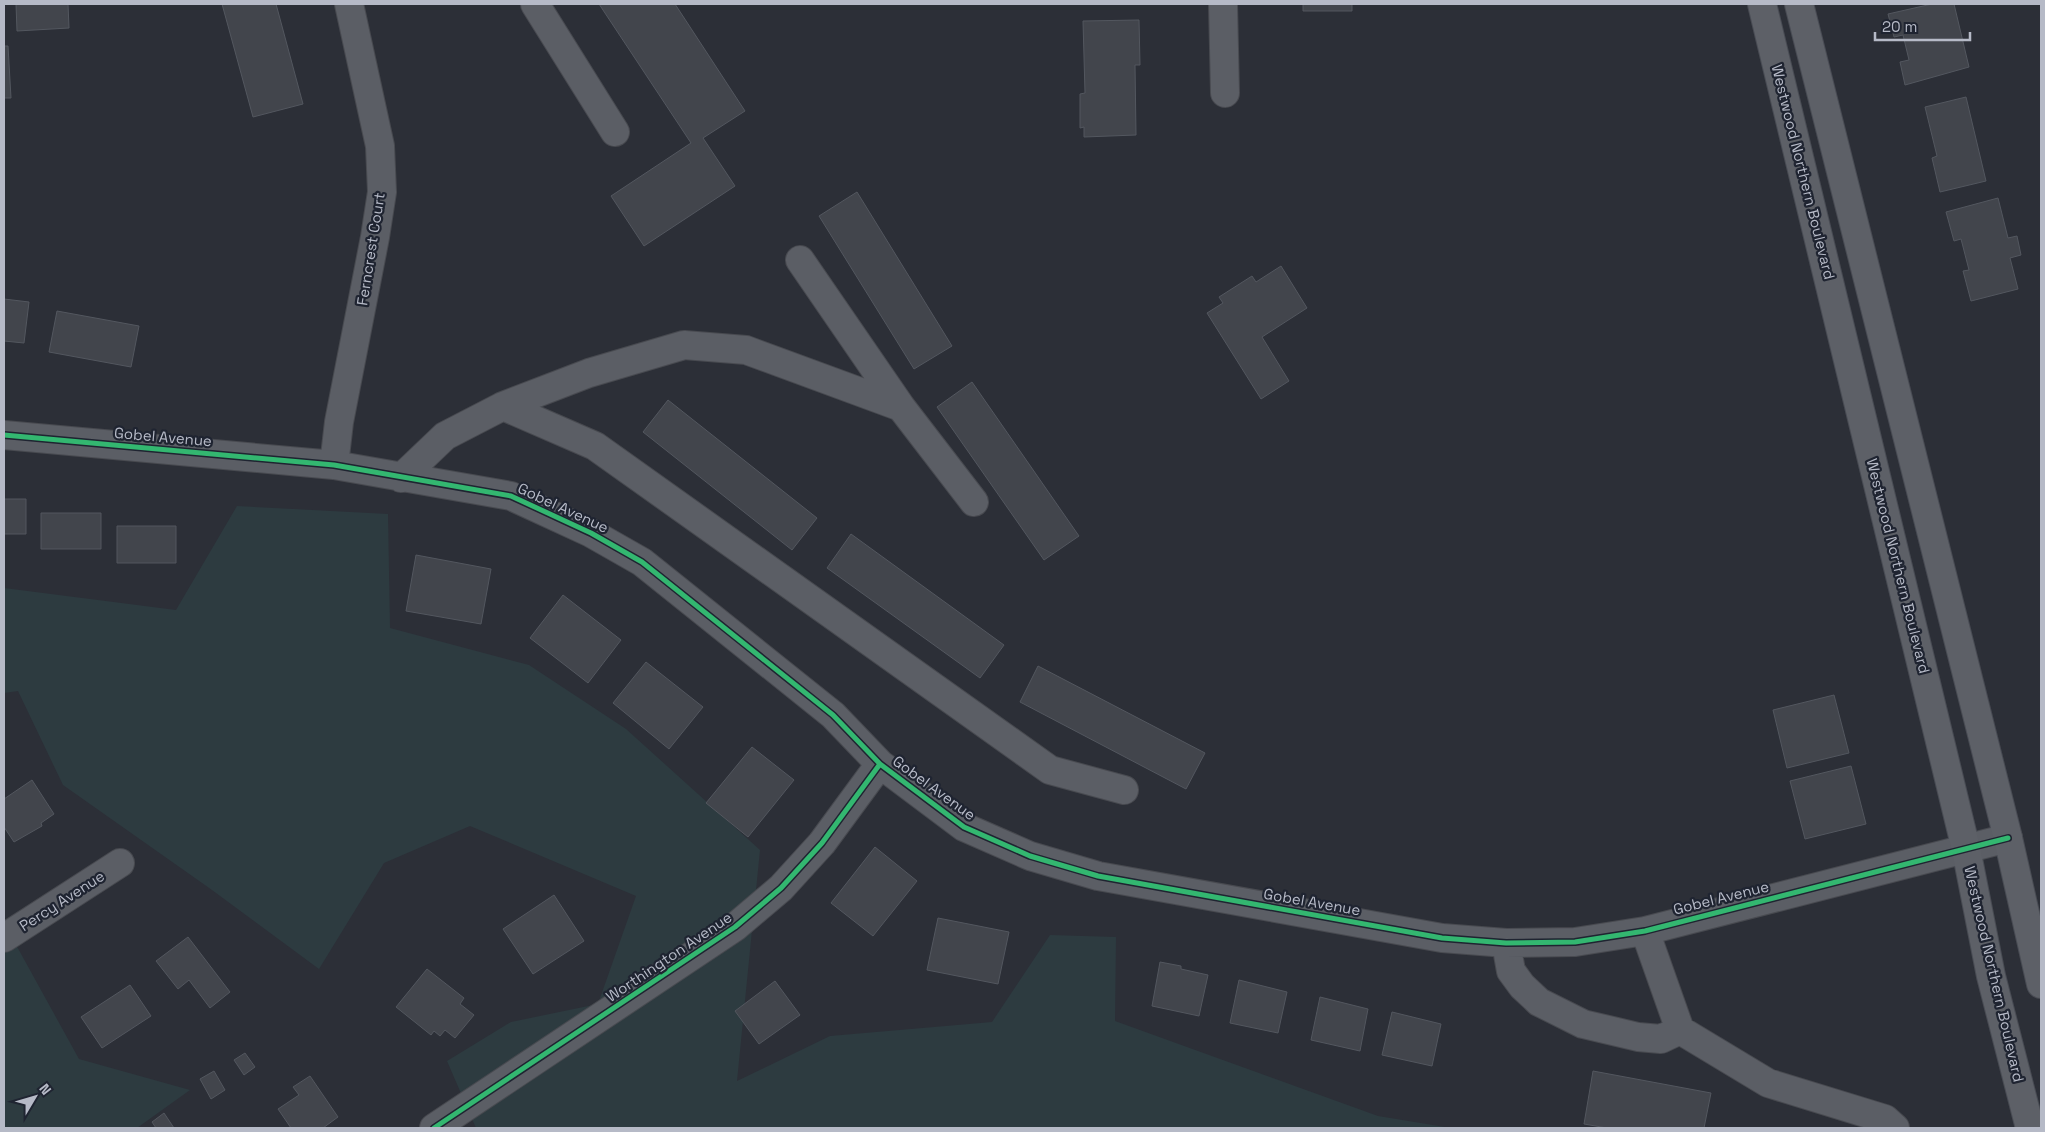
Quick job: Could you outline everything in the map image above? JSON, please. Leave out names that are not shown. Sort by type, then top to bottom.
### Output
[{"type":"main road","name":"Westwood Northern Boulevard","points":[[1762,4],[1966,848],[1991,976],[2030,1128]]},
{"type":"main road","points":[[1798,4],[2008,838],[2041,984]]},
{"type":"street","name":"Ferncrest Court","points":[[334,465],[339,422],[382,192],[380,146],[349,4]]},
{"type":"street","points":[[535,4],[615,132]]},
{"type":"street","points":[[1224,4],[1225,93]]},
{"type":"street","points":[[800,260],[901,407],[974,502]]},
{"type":"street","points":[[401,478],[445,436],[503,406],[589,374],[684,345],[746,350],[901,407]]},
{"type":"street","points":[[503,406],[595,446],[1050,770],[1124,790]]},
{"type":"street","name":"Gobel Avenue","points":[[4,435],[334,465],[511,496],[591,533],[642,562],[833,715],[880,764],[964,827],[1030,856],[1098,876],[1442,938],[1506,943],[1574,942],[1645,931],[2008,838]]},
{"type":"street","name":"Worthington Avenue","points":[[434,1128],[735,927],[781,888],[822,843],[880,764]]},
{"type":"street","name":"Percy Avenue","points":[[4,938],[120,863]]},
{"type":"street","points":[[1645,931],[1680,1030],[1768,1084],[1885,1119],[1895,1128]]},
{"type":"street","points":[[1506,943],[1511,971],[1522,986],[1539,1002],[1584,1024],[1638,1037],[1661,1039],[1680,1030]]},
{"type":"shaded area","points":[[237,506],[388,514],[390,628],[529,665],[626,729],[760,850],[737,1081],[830,1036],[992,1022],[1050,935],[1116,937],[1115,1021],[1378,1116],[1451,1128],[476,1128],[447,1061],[511,1022],[598,1004],[636,896],[470,826],[384,863],[319,969],[212,890],[63,785],[18,691],[4,693],[4,588],[176,610]]},
{"type":"shaded area","points":[[4,923],[79,1059],[190,1090],[137,1128],[4,1128]]},
{"type":"building","points":[[16,4],[68,4],[69,28],[17,31]]},
{"type":"building","points":[[222,4],[276,4],[303,104],[253,117]]},
{"type":"building","points":[[599,4],[675,4],[745,111],[703,138],[735,186],[644,246],[611,196],[691,143]]},
{"type":"building","points":[[1303,4],[1352,4],[1352,11],[1303,11]]},
{"type":"building","points":[[1932,4],[1954,4],[1969,67],[1905,85],[1900,62],[1909,60],[1903,35],[1894,37],[1888,14]]},
{"type":"building","points":[[1139,20],[1140,65],[1135,65],[1136,135],[1084,137],[1084,127],[1080,128],[1080,94],[1085,93],[1083,21]]},
{"type":"building","points":[[4,46],[8,46],[11,98],[4,98]]},
{"type":"building","points":[[1966,97],[1986,181],[1940,192],[1932,158],[1937,156],[1925,107]]},
{"type":"building","points":[[857,192],[952,346],[914,369],[819,216]]},
{"type":"building","points":[[1998,198],[2008,238],[2017,236],[2021,255],[2010,258],[2018,289],[1971,301],[1963,271],[1969,270],[1961,239],[1954,241],[1946,212]]},
{"type":"building","points":[[1281,266],[1307,308],[1262,337],[1289,381],[1261,399],[1207,313],[1223,303],[1219,297],[1252,276],[1256,282]]},
{"type":"building","points":[[4,299],[29,302],[24,343],[4,341]]},
{"type":"building","points":[[57,311],[139,326],[131,367],[49,352]]},
{"type":"building","points":[[972,382],[1079,536],[1044,560],[937,407]]},
{"type":"building","points":[[668,400],[817,518],[792,550],[643,432]]},
{"type":"building","points":[[4,499],[26,499],[26,534],[4,534]]},
{"type":"building","points":[[41,513],[101,513],[101,549],[41,549]]},
{"type":"building","points":[[117,526],[176,526],[176,563],[117,563]]},
{"type":"building","points":[[851,534],[1004,645],[980,678],[827,568]]},
{"type":"building","points":[[416,555],[491,569],[481,624],[406,611]]},
{"type":"building","points":[[563,595],[621,640],[588,683],[530,638]]},
{"type":"building","points":[[646,662],[703,707],[669,749],[613,703]]},
{"type":"building","points":[[1038,666],[1205,753],[1186,789],[1020,702]]},
{"type":"building","points":[[1834,695],[1849,753],[1787,768],[1773,710]]},
{"type":"building","points":[[752,747],[794,780],[748,837],[706,803]]},
{"type":"building","points":[[1851,766],[1866,824],[1805,839],[1790,781]]},
{"type":"building","points":[[32,780],[54,814],[41,823],[42,826],[14,842],[4,827],[4,799]]},
{"type":"building","points":[[875,847],[917,881],[873,936],[831,903]]},
{"type":"building","points":[[554,895],[584,941],[533,974],[503,929]]},
{"type":"building","points":[[938,918],[1009,932],[998,984],[927,970]]},
{"type":"building","points":[[188,937],[230,992],[210,1008],[189,980],[178,989],[156,961]]},
{"type":"building","points":[[1160,962],[1181,966],[1181,969],[1208,975],[1199,1016],[1152,1006]]},
{"type":"building","points":[[427,969],[464,998],[460,1004],[474,1015],[455,1038],[445,1030],[440,1036],[434,1031],[431,1035],[396,1007]]},
{"type":"building","points":[[1239,980],[1287,992],[1278,1033],[1230,1023]]},
{"type":"building","points":[[775,981],[800,1015],[759,1044],[735,1011]]},
{"type":"building","points":[[130,985],[151,1016],[102,1048],[81,1017]]},
{"type":"building","points":[[1320,997],[1368,1009],[1360,1051],[1311,1040]]},
{"type":"building","points":[[1392,1012],[1441,1024],[1432,1066],[1382,1055]]},
{"type":"building","points":[[245,1053],[255,1067],[244,1075],[234,1060]]},
{"type":"building","points":[[214,1071],[225,1090],[211,1099],[200,1079]]},
{"type":"building","points":[[1593,1071],[1711,1093],[1704,1128],[1607,1128],[1584,1124]]},
{"type":"building","points":[[310,1076],[338,1117],[323,1128],[291,1128],[278,1109],[299,1095],[293,1087]]},
{"type":"building","points":[[164,1113],[174,1128],[156,1128],[152,1122]]},
{"type":"cycle path","points":[[4,435],[334,465],[511,496],[591,533],[642,562],[833,715],[880,764],[964,827],[1030,856],[1098,876],[1442,938],[1506,943],[1575,942],[1645,931],[2008,838]]},
{"type":"cycle path","points":[[434,1128],[735,927],[781,888],[822,843],[880,764]]}]
